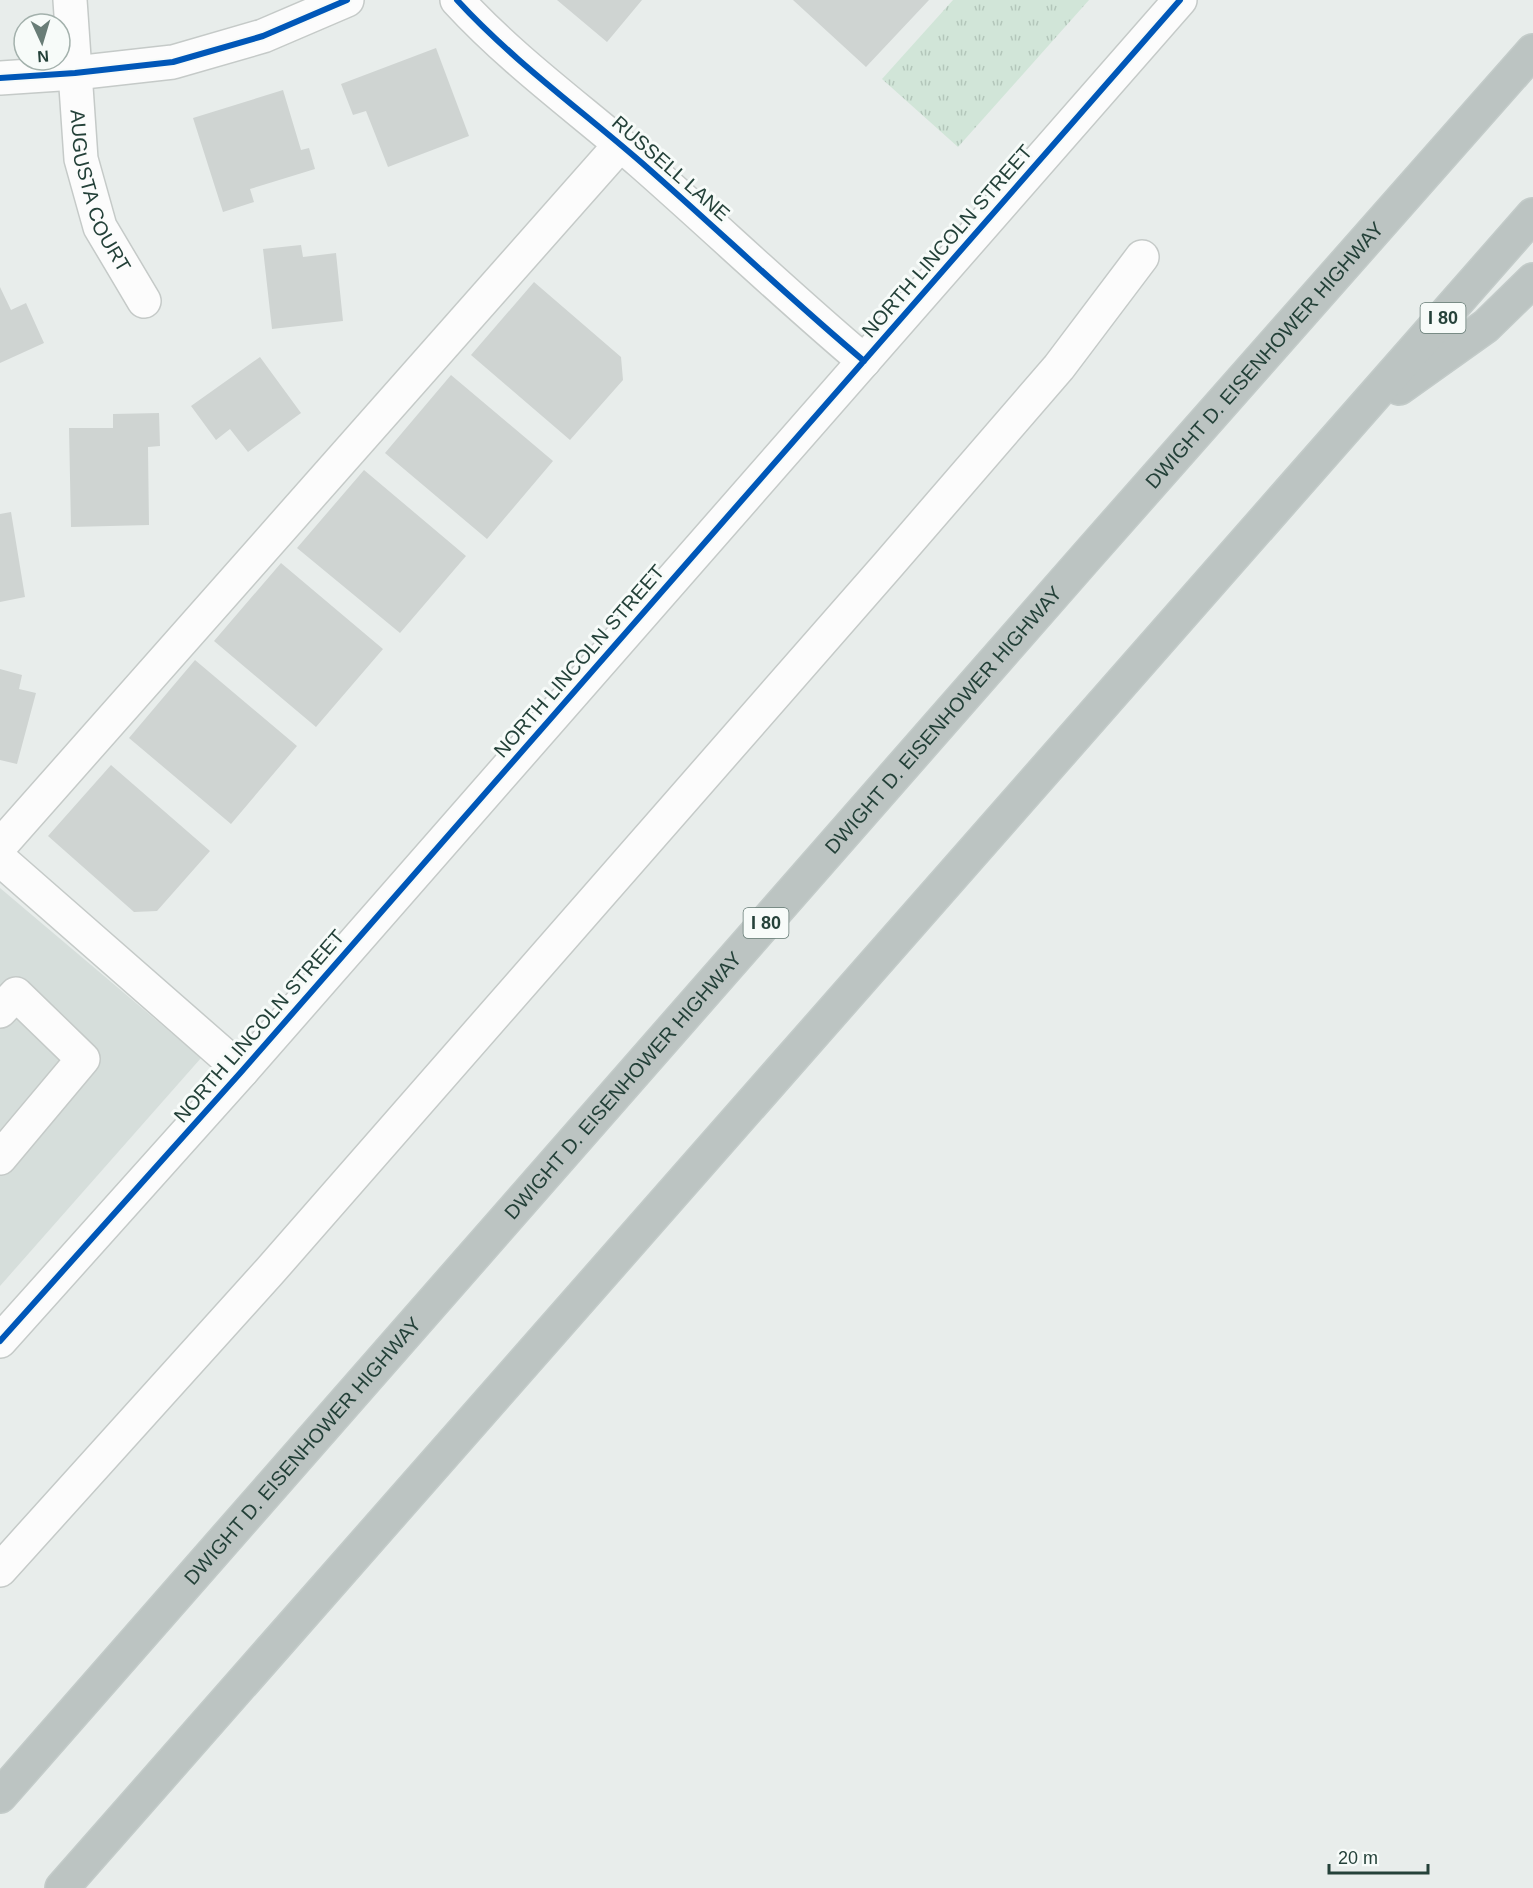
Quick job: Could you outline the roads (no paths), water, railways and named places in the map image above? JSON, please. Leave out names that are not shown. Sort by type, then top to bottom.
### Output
[{"type":"highway","name":"DWIGHT D. EISENHOWER HIGHWAY","points":[[0,1796],[1533,51]]},
{"type":"highway","name":"I 80","points":[[62,1888],[1533,215]]},
{"type":"highway","points":[[1353,420],[1486,326],[1533,280]]},
{"type":"street","name":"AUGUSTA COURT","points":[[70,0],[81,159],[99,227],[144,301]]},
{"type":"street","points":[[0,78],[75,74],[173,62],[263,36],[347,0]]},
{"type":"street","name":"RUSSELL LANE","points":[[457,0],[495,40],[620,145],[864,361]]},
{"type":"street","name":"NORTH LINCOLN STREET","points":[[0,1341],[242,1071],[1180,0]]},
{"type":"street","points":[[0,846],[620,145]]},
{"type":"street","points":[[0,1570],[277,1263],[896,556],[1059,367],[1143,257]]},
{"type":"street","points":[[0,859],[242,1071]]},
{"type":"street","points":[[0,1011],[15,994],[83,1059],[0,1158]]}]
